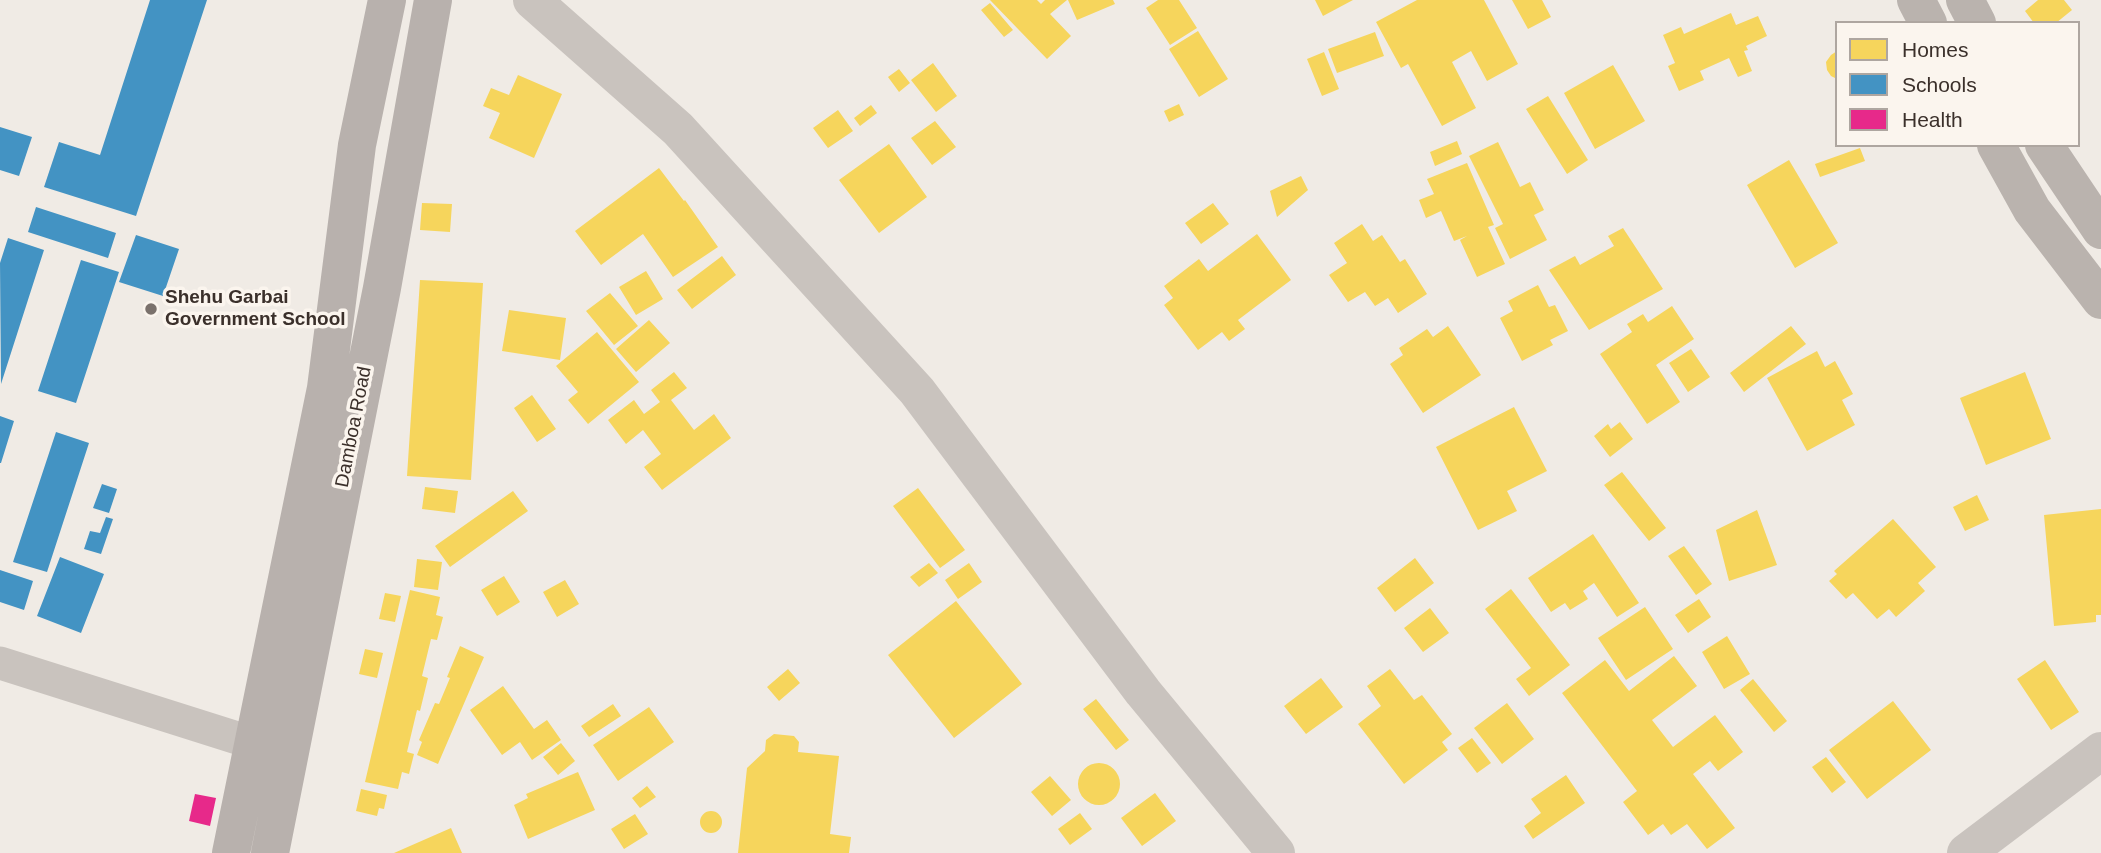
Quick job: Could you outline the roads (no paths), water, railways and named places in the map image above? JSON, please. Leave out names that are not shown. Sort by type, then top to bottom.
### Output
[{"type":"main road","name":"Damboa Road","points":[[230,853],[326,388],[357,145],[387,0]]},
{"type":"main road","name":"Damboa Road","points":[[271,853],[382,288],[433,0]]},
{"type":"main road","points":[[1916,0],[1927,21]]},
{"type":"main road","points":[[1965,0],[1976,21]]},
{"type":"main road","points":[[1997,147],[2032,210],[2101,300]]},
{"type":"main road","points":[[2046,147],[2101,230]]},
{"type":"street","points":[[532,0],[678,129],[917,391],[1143,692],[1276,853]]},
{"type":"street","points":[[0,663],[253,743],[291,748]]},
{"type":"street","points":[[1966,853],[2101,751]]},
{"type":"place","name":"Shehu Garbai Government School","points":[[151,309]]}]
